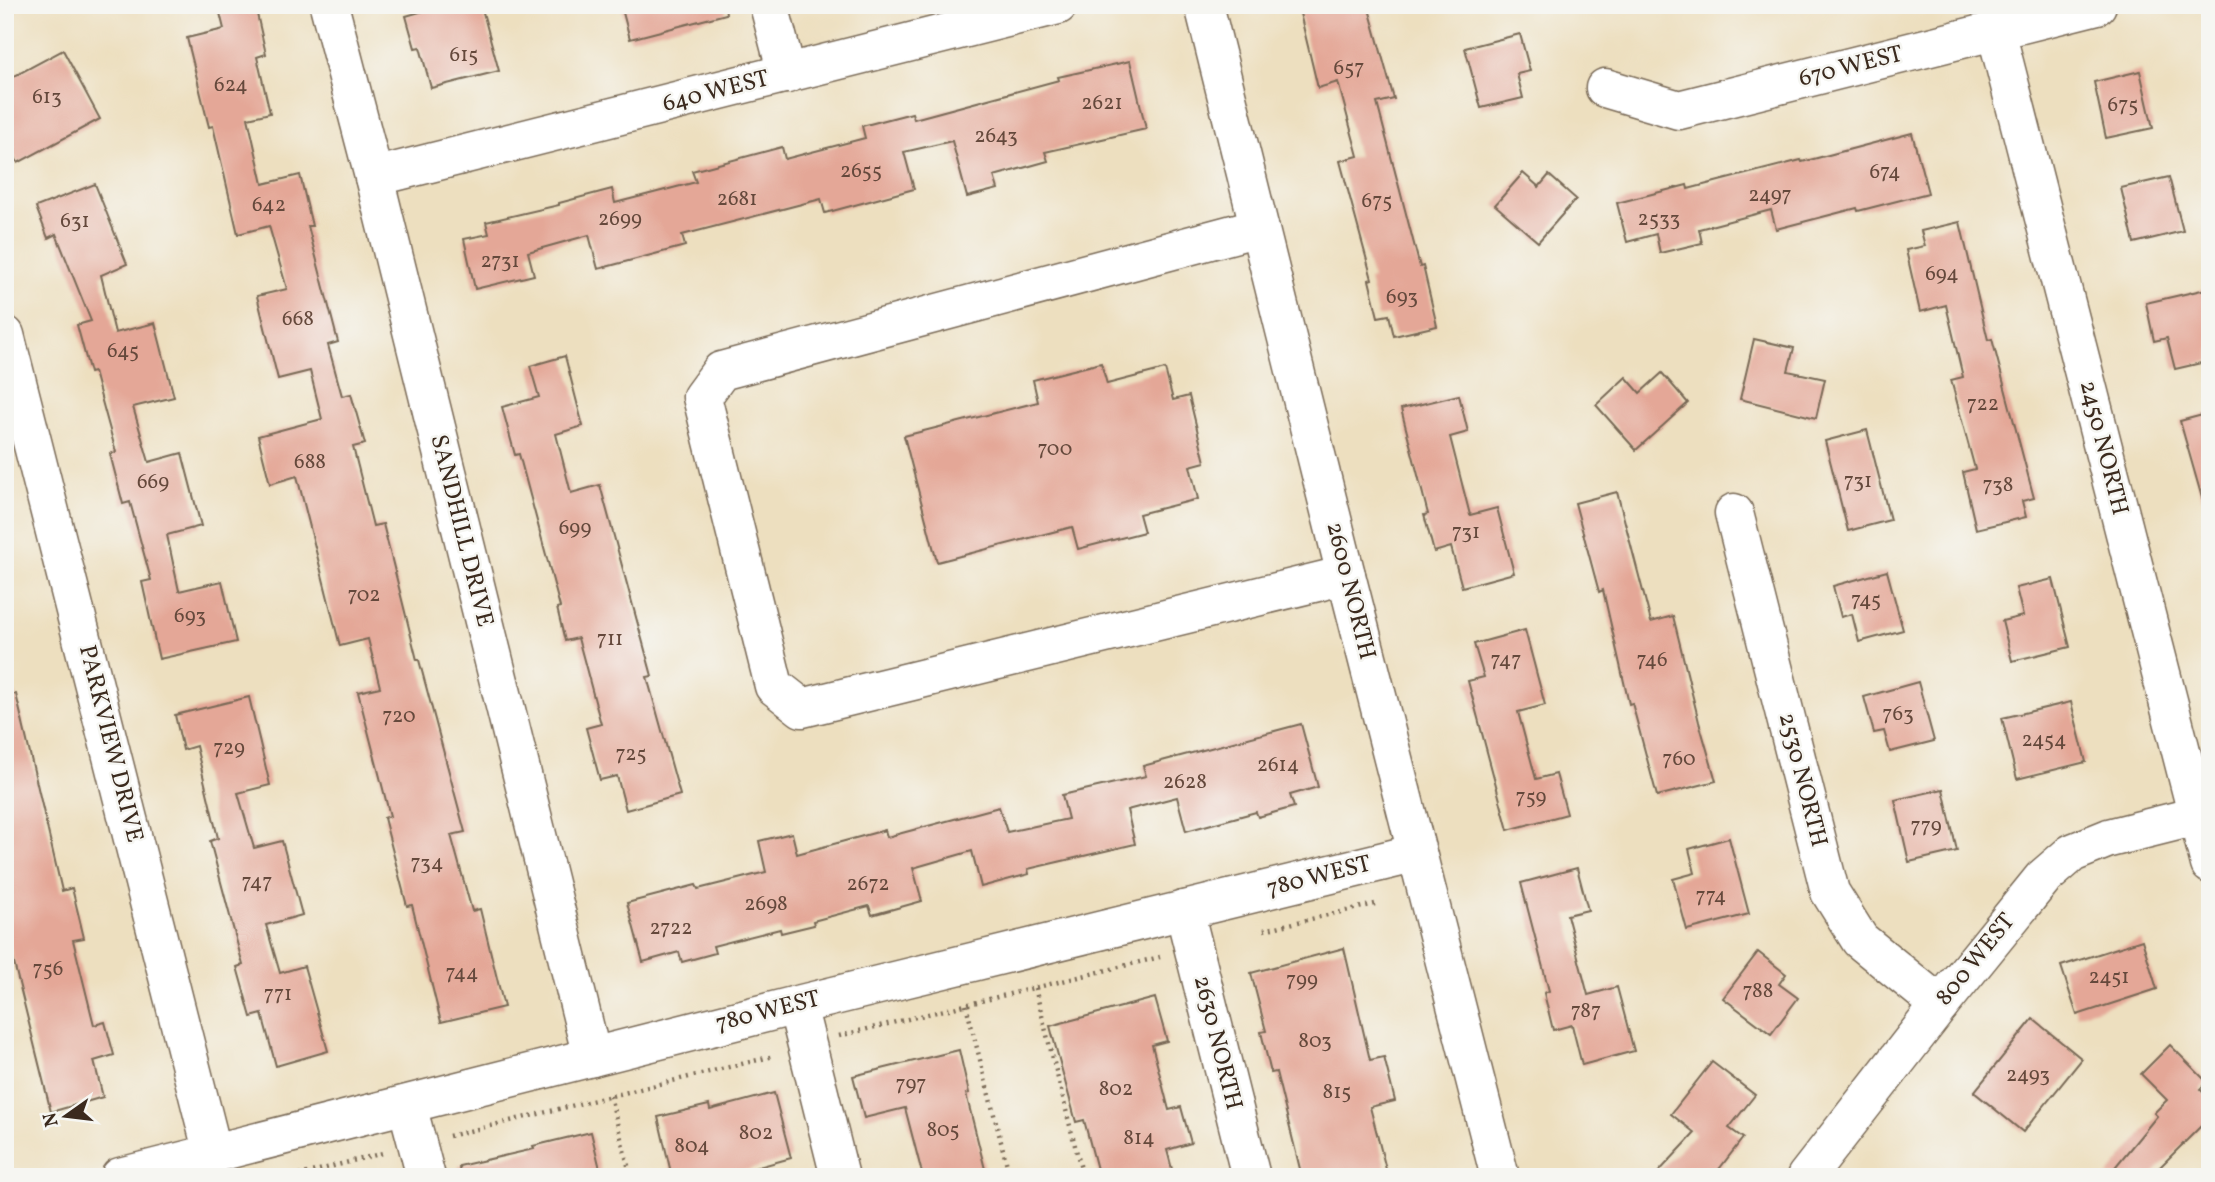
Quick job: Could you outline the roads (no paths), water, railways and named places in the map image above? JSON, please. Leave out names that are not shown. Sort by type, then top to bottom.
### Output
[{"type":"street","name":"SANDHILL DRIVE","points":[[329,5],[592,1057]]},
{"type":"street","points":[[769,5],[787,74]]},
{"type":"street","name":"640 WEST","points":[[374,177],[1058,5]]},
{"type":"street","name":"2600 NORTH","points":[[1204,5],[1500,1177]]},
{"type":"street","name":"670 WEST","points":[[1605,88],[1679,110],[2097,5]]},
{"type":"street","name":"2450 NORTH","points":[[1996,31],[2210,864]]},
{"type":"street","points":[[1259,227],[721,371],[702,397],[774,686],[802,708],[1346,575]]},
{"type":"street","name":"PARKVIEW DRIVE","points":[[5,335],[213,1154]]},
{"type":"street","name":"2530 NORTH","points":[[1734,513],[1830,892],[1860,940],[1940,1005]]},
{"type":"street","name":"800 WEST","points":[[1806,1177],[2043,878],[2072,853],[2109,838],[2197,816]]},
{"type":"street","name":"780 WEST","points":[[121,1177],[797,1005],[1417,853]]},
{"type":"street","name":"2630 NORTH","points":[[1184,909],[1251,1177]]},
{"type":"street","points":[[797,1005],[840,1177]]},
{"type":"street","points":[[407,1105],[426,1177]]}]
